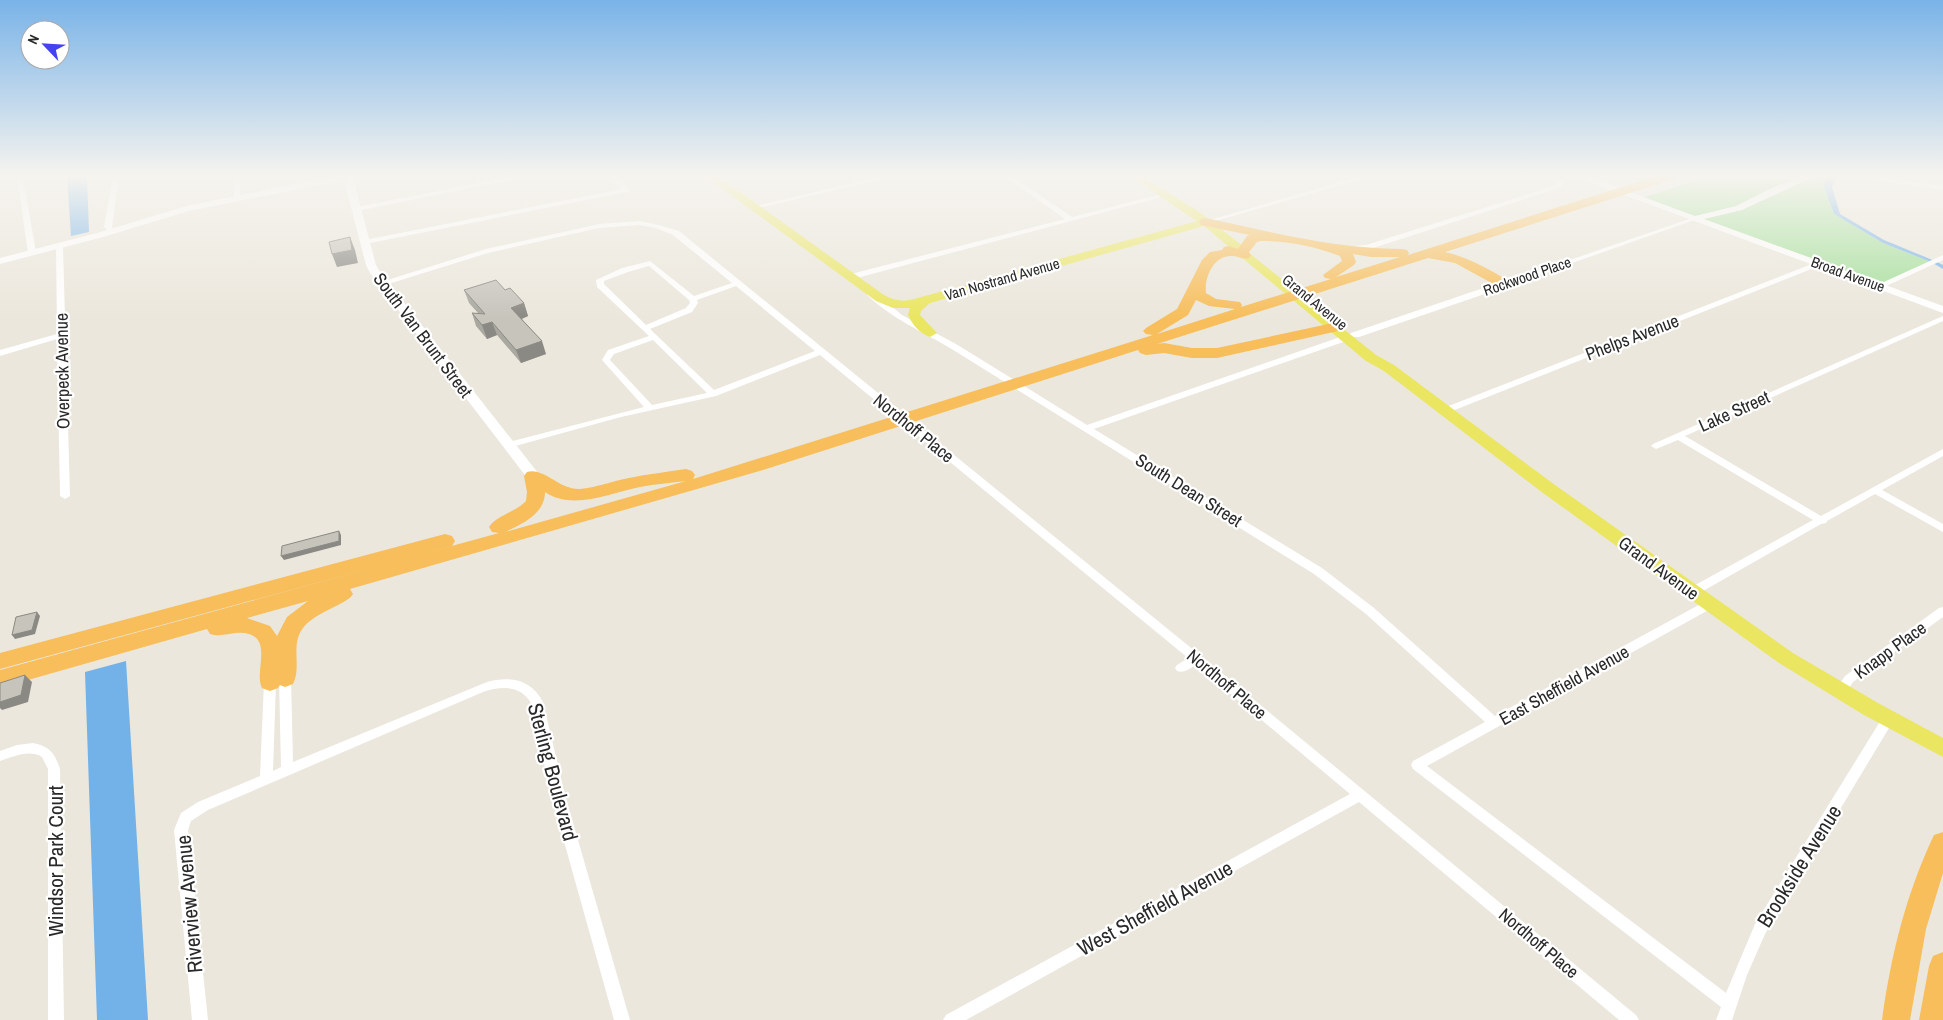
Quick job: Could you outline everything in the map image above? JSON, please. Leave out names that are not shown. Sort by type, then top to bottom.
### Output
[{"type":"highway","points":[[1213,224],[1321,246],[1346,254],[1350,259],[1347,264],[1330,275]]},
{"type":"highway","points":[[1087,362],[1218,320],[1303,284],[1502,224]]},
{"type":"highway","points":[[0,661],[129,638],[438,557],[686,487],[1023,377],[1151,331],[1235,305],[1317,289],[1518,224]]},
{"type":"highway","points":[[1151,331],[1184,312],[1193,290],[1200,280],[1218,231]]},
{"type":"highway","points":[[1207,263],[1215,255],[1227,253],[1229,250],[1241,250],[1254,238],[1280,238]]},
{"type":"highway","points":[[1470,240],[1458,252],[1461,258],[1470,265]]},
{"type":"highway","points":[[1321,246],[1371,253],[1402,253]]},
{"type":"highway","points":[[1426,254],[1447,256],[1470,265],[1504,284]]},
{"type":"highway","points":[[1200,280],[1198,292],[1203,299],[1217,304],[1235,305]]},
{"type":"highway","points":[[1218,320],[1201,333],[1201,341],[1214,348],[1239,348]]},
{"type":"highway","points":[[1023,377],[1159,348],[1208,354],[1227,352],[1333,328]]},
{"type":"highway","points":[[129,638],[499,527],[887,420]]},
{"type":"highway","points":[[532,476],[558,492],[580,495],[642,481],[686,475]]},
{"type":"highway","points":[[499,527],[525,512],[535,502],[536,496],[532,476]]},
{"type":"highway","points":[[277,680],[287,638],[294,624],[306,612],[332,598],[438,557]]},
{"type":"highway","points":[[129,638],[190,635],[229,626],[256,627],[267,636],[271,644],[277,680]]},
{"type":"highway","points":[[0,679],[84,647]]},
{"type":"highway","points":[[1896,1020],[1903,974],[1917,913],[1943,842]]},
{"type":"highway","points":[[1933,1020],[1943,966]]},
{"type":"main road","name":"South Dean Street","points":[[777,224],[850,277],[894,305]]},
{"type":"main road","name":"Van Nostrand Avenue","points":[[894,305],[926,300],[1200,224]]},
{"type":"main road","name":"Grand Avenue","points":[[1208,224],[1333,328],[1351,337]]},
{"type":"main road","name":"Grand Avenue","points":[[1241,250],[1264,261],[1351,337],[1371,358],[1389,368],[1444,411],[1692,592],[1786,658],[1840,692],[1943,748]]},
{"type":"main road","points":[[926,300],[915,310],[914,315],[917,321],[930,333]]},
{"type":"street","points":[[27,224],[32,253]]},
{"type":"street","points":[[109,224],[111,232]]},
{"type":"street","points":[[0,262],[138,224]]},
{"type":"street","name":"South Van Brunt Street","points":[[361,224],[371,265],[382,282],[532,476]]},
{"type":"street","points":[[365,242],[458,224]]},
{"type":"street","name":"Nordhoff Place","points":[[382,282],[506,246],[592,227],[627,224]]},
{"type":"street","name":"Nordhoff Place","points":[[638,224],[657,226],[676,233],[1197,659],[1631,1020]]},
{"type":"street","points":[[850,277],[1056,224]]},
{"type":"street","points":[[1341,248],[1367,247],[1441,224]]},
{"type":"street","name":"Rockwood Place","points":[[1087,428],[1681,224]]},
{"type":"street","name":"Broad Avenue","points":[[1712,224],[1943,310]]},
{"type":"street","name":"Overpeck Avenue","points":[[64,245],[61,335],[65,496]]},
{"type":"street","points":[[1879,286],[1942,258]]},
{"type":"street","points":[[646,328],[689,310],[694,303],[692,297],[650,263],[600,280],[600,284],[713,394]]},
{"type":"street","name":"Phelps Avenue","points":[[1444,411],[1820,264]]},
{"type":"street","points":[[692,297],[735,282]]},
{"type":"street","name":"South Dean Street","points":[[864,286],[881,306],[907,323],[930,333],[1326,576],[1370,612],[1494,723]]},
{"type":"street","name":"Lake Street","points":[[1678,436],[1943,318]]},
{"type":"street","points":[[0,353],[61,335]]},
{"type":"street","points":[[651,409],[606,360],[611,352],[655,337]]},
{"type":"street","points":[[508,445],[606,418],[713,394],[820,352]]},
{"type":"street","points":[[1656,446],[1678,436]]},
{"type":"street","name":"Lake Street","points":[[1678,436],[1822,520]]},
{"type":"street","points":[[1692,592],[1943,452]]},
{"type":"street","points":[[1875,490],[1943,529]]},
{"type":"street","name":"East Sheffield Avenue","points":[[1710,604],[1417,765],[1727,1013]]},
{"type":"street","name":"Knapp Place","points":[[1840,692],[1849,679],[1943,611]]},
{"type":"street","points":[[1181,668],[1197,659]]},
{"type":"street","points":[[277,680],[286,770]]},
{"type":"street","points":[[266,779],[277,680]]},
{"type":"street","name":"Sterling Boulevard","points":[[266,779],[486,687],[506,682],[518,684],[529,690],[537,702],[558,796],[622,1020]]},
{"type":"street","name":"Brookside Avenue","points":[[1727,1013],[1746,960],[1760,929],[1888,719]]},
{"type":"street","name":"Windsor Park Court","points":[[0,756],[27,749],[41,750],[50,756],[54,769],[56,1020]]},
{"type":"street","name":"Riverview Avenue","points":[[200,1020],[181,830],[182,823],[189,814],[199,808],[266,779]]},
{"type":"street","name":"West Sheffield Avenue","points":[[951,1020],[1360,795]]},
{"type":"green space","points":[[1711,224],[1850,224],[1883,243],[1931,262],[1879,286]]},
{"type":"water","points":[[70,224],[89,224],[89,232],[71,236]]},
{"type":"water","points":[[1850,224],[1856,224],[1884,240],[1935,261],[1943,265],[1943,269],[1931,262],[1883,243]]},
{"type":"water","points":[[126,661],[148,1020],[97,1020],[85,672]]},
{"type":"building","points":[[350,237],[352,250],[332,254],[329,242]]},
{"type":"building","points":[[496,280],[505,290],[510,288],[524,303],[511,308],[542,341],[516,350],[492,322],[482,325],[472,313],[485,314],[464,290]]},
{"type":"building","points":[[339,531],[339,541],[281,556],[282,546]]},
{"type":"building","points":[[37,612],[32,630],[12,635],[16,617]]},
{"type":"building","points":[[25,675],[21,695],[0,702],[0,683]]}]
